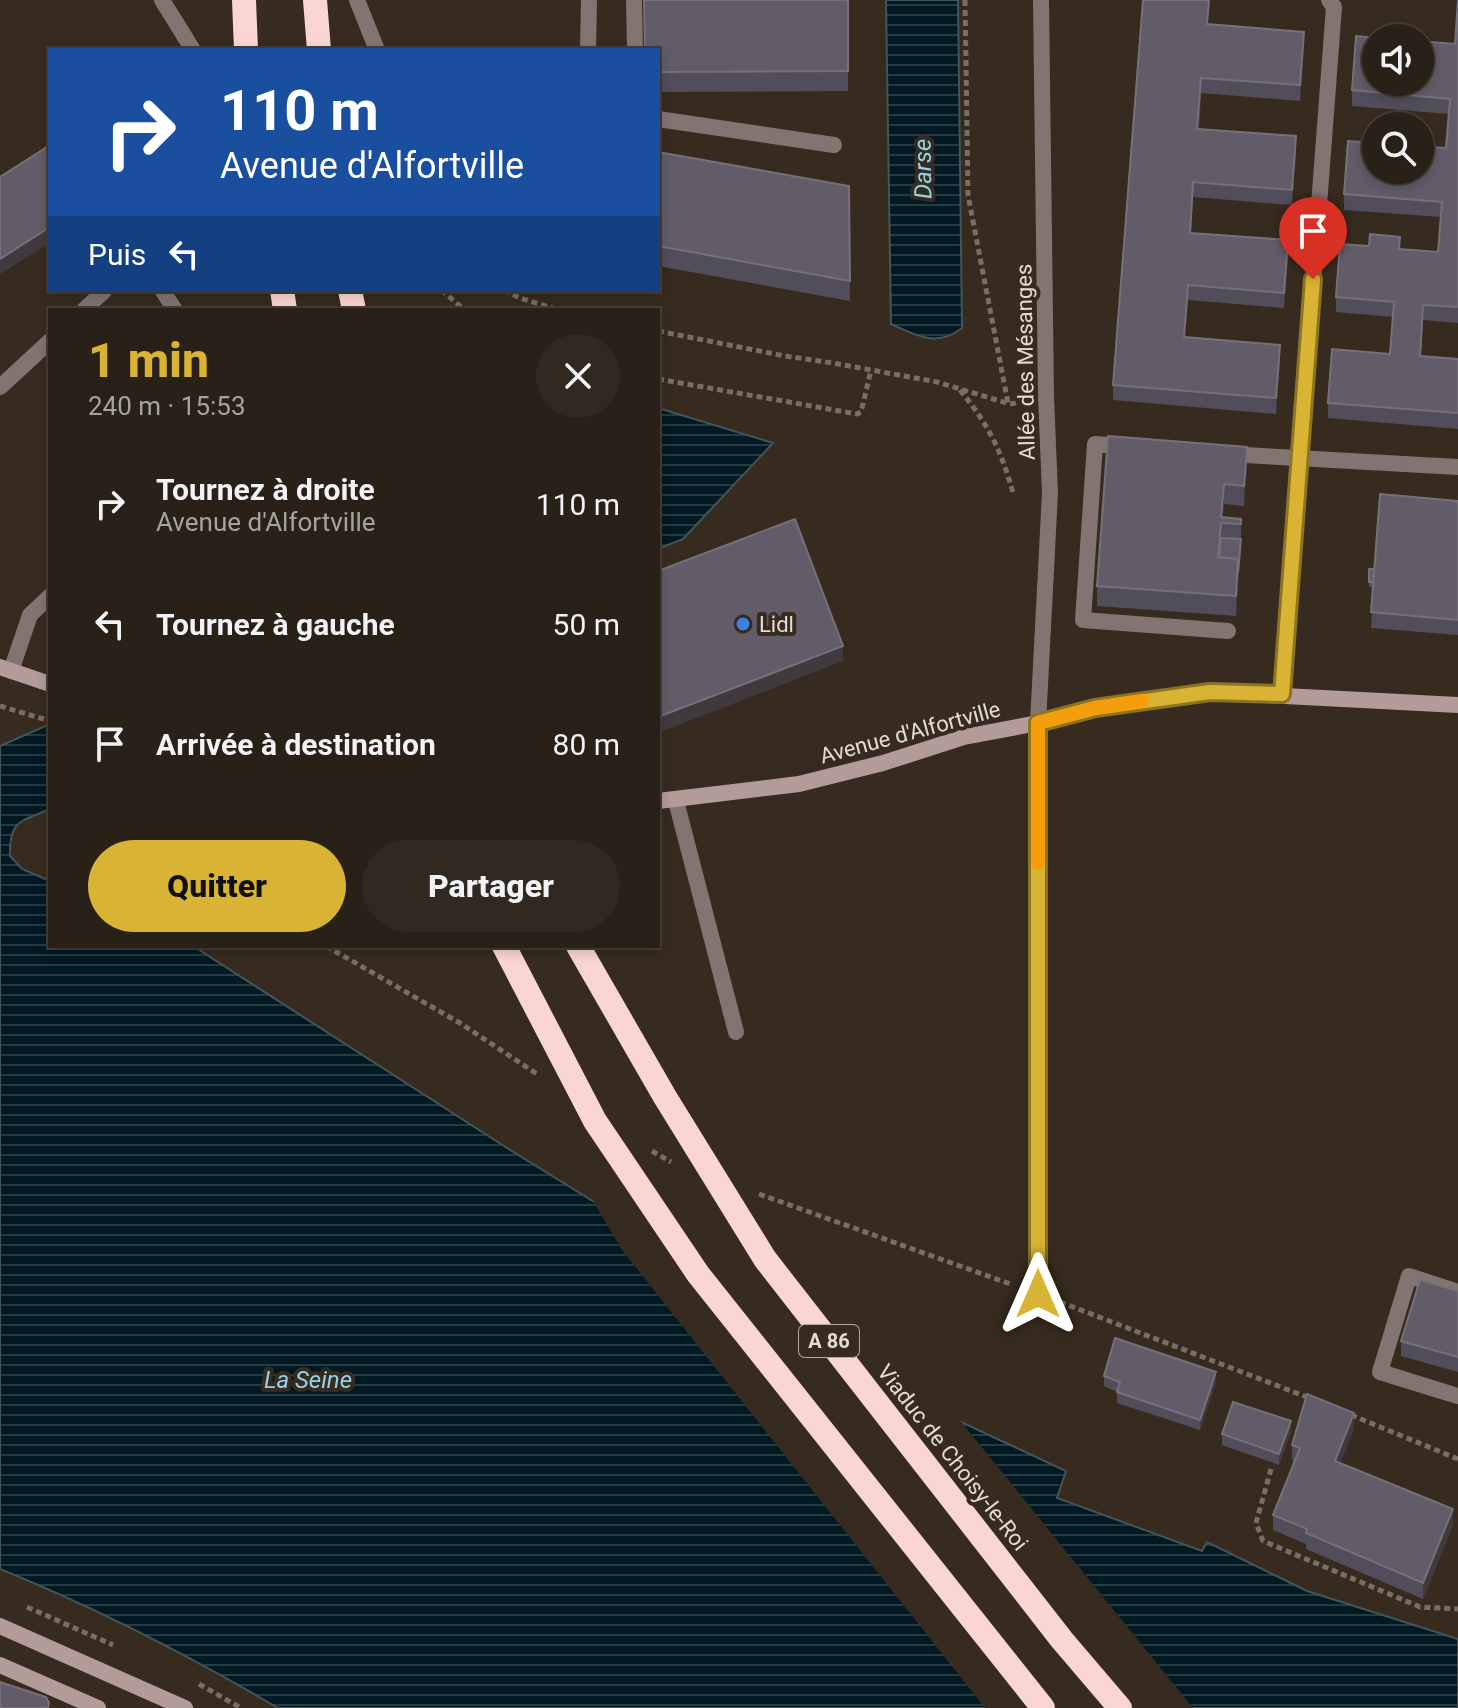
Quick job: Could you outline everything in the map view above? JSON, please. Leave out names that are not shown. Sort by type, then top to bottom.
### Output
[{"type":"highway","points":[[244,0],[246,48]]},
{"type":"highway","points":[[315,0],[319,48]]},
{"type":"highway","name":"A 86","points":[[505,948],[595,1121],[698,1274],[1043,1708]]},
{"type":"highway","name":"Viaduc de Choisy-le-Roi","points":[[579,948],[665,1097],[765,1259],[1062,1640],[1120,1708]]},
{"type":"main road","points":[[5,669],[48,683]]},
{"type":"main road","name":"Avenue d'Alfortville","points":[[660,801],[799,784],[883,763],[964,737],[1095,708],[1210,692],[1458,705]]},
{"type":"main road","points":[[0,1626],[185,1708]]},
{"type":"main road","points":[[0,1665],[98,1708]]},
{"type":"street","points":[[162,0],[192,48]]},
{"type":"street","points":[[357,0],[376,48]]},
{"type":"street","points":[[588,48],[589,0]]},
{"type":"street","points":[[634,0],[635,48]]},
{"type":"street","name":"Allée des Mésanges","points":[[1038,1294],[1038,723],[1050,493],[1041,0]]},
{"type":"street","points":[[1282,694],[1334,7],[1329,0]]},
{"type":"street","points":[[660,119],[834,145]]},
{"type":"street","points":[[86,308],[103,292]]},
{"type":"street","points":[[0,387],[48,343]]},
{"type":"street","points":[[1142,448],[1095,444],[1083,620],[1228,631]]},
{"type":"street","points":[[1205,453],[1458,467]]},
{"type":"street","points":[[5,669],[30,615],[48,598]]},
{"type":"street","points":[[676,801],[736,1032]]},
{"type":"street","points":[[1458,1292],[1409,1276],[1380,1372],[1458,1396]]},
{"type":"path","points":[[965,0],[968,195],[1008,403]]},
{"type":"path","points":[[443,292],[463,308]]},
{"type":"path","points":[[508,292],[552,308]]},
{"type":"path","points":[[660,331],[871,370],[1008,403],[1046,397]]},
{"type":"path","points":[[660,379],[857,414],[861,412],[871,370]]},
{"type":"path","points":[[959,389],[997,443],[1014,496]]},
{"type":"path","points":[[0,706],[48,720]]},
{"type":"path","points":[[329,948],[460,1023],[537,1075]]},
{"type":"path","points":[[640,1144],[680,1166]]},
{"type":"path","points":[[749,1191],[1038,1294],[1313,1399]]},
{"type":"path","points":[[1342,1411],[1458,1459]]},
{"type":"path","points":[[1271,1469],[1256,1523],[1263,1541],[1420,1607],[1458,1609]]},
{"type":"water","name":"Darse","points":[[886,0],[958,0],[962,328],[944,337],[926,338],[891,324]]},
{"type":"water","points":[[660,409],[773,443],[683,539],[660,548]]},
{"type":"water","name":"La Seine","points":[[48,725],[48,810],[18,824],[12,835],[10,856],[22,869],[48,880],[48,948],[196,948],[507,1148],[916,1401],[1066,1471],[1057,1498],[1202,1551],[1207,1542],[1307,1591],[1458,1639],[1458,1708],[278,1708],[141,1633],[0,1569],[0,746]]},
{"type":"pier","points":[[589,1194],[918,1397],[955,1414],[1193,1708],[985,1708],[622,1250]]},
{"type":"building","points":[[644,0],[848,0],[848,71],[660,72],[660,48],[645,48]]},
{"type":"building","points":[[1143,0],[1209,0],[1207,24],[1304,32],[1300,85],[1201,78],[1197,129],[1296,136],[1292,190],[1193,182],[1190,233],[1288,240],[1284,293],[1188,285],[1184,337],[1280,345],[1276,398],[1113,385]]},
{"type":"building","points":[[1458,0],[1458,307],[1423,305],[1420,356],[1458,359],[1458,413],[1328,403],[1332,349],[1390,354],[1394,302],[1336,297],[1340,244],[1369,246],[1370,234],[1400,237],[1399,249],[1438,252],[1442,202],[1344,194],[1348,141],[1362,142],[1362,184],[1434,184],[1434,147],[1446,148],[1450,99],[1417,96],[1434,96],[1434,42],[1455,44]]},
{"type":"building","points":[[1356,36],[1362,37],[1362,91],[1352,90]]},
{"type":"building","points":[[48,146],[48,228],[0,259],[0,177]]},
{"type":"building","points":[[660,152],[849,186],[850,281],[660,246]]},
{"type":"building","points":[[1108,436],[1247,447],[1244,486],[1224,484],[1221,517],[1241,519],[1241,524],[1221,523],[1218,557],[1238,559],[1236,596],[1097,586]]},
{"type":"building","points":[[1380,494],[1458,501],[1458,620],[1371,612]]},
{"type":"building","name":"Lidl","points":[[795,519],[843,646],[660,716],[660,570]]},
{"type":"building","points":[[1221,538],[1241,539],[1238,573],[1238,559],[1219,557]]},
{"type":"building","points":[[1369,569],[1374,569],[1373,582],[1369,582]]},
{"type":"building","points":[[1420,1280],[1458,1291],[1458,1357],[1401,1341]]},
{"type":"building","points":[[1115,1338],[1216,1372],[1200,1420],[1117,1392],[1120,1382],[1104,1376]]},
{"type":"building","points":[[1307,1394],[1354,1413],[1335,1461],[1453,1509],[1423,1583],[1306,1533],[1307,1529],[1273,1515],[1300,1448],[1292,1445]]},
{"type":"building","points":[[1233,1402],[1291,1421],[1279,1454],[1222,1434]]},
{"type":"building","points":[[0,1682],[46,1697],[48,1708],[0,1708]]},
{"type":"slow traffic","points":[[1038,863],[1038,723],[1095,708],[1142,701]]},
{"type":"place","name":"Lidl","points":[[743,624]]},
{"type":"route","points":[[1038,1294],[1038,723],[1095,708],[1210,692],[1282,694],[1313,279]]}]
